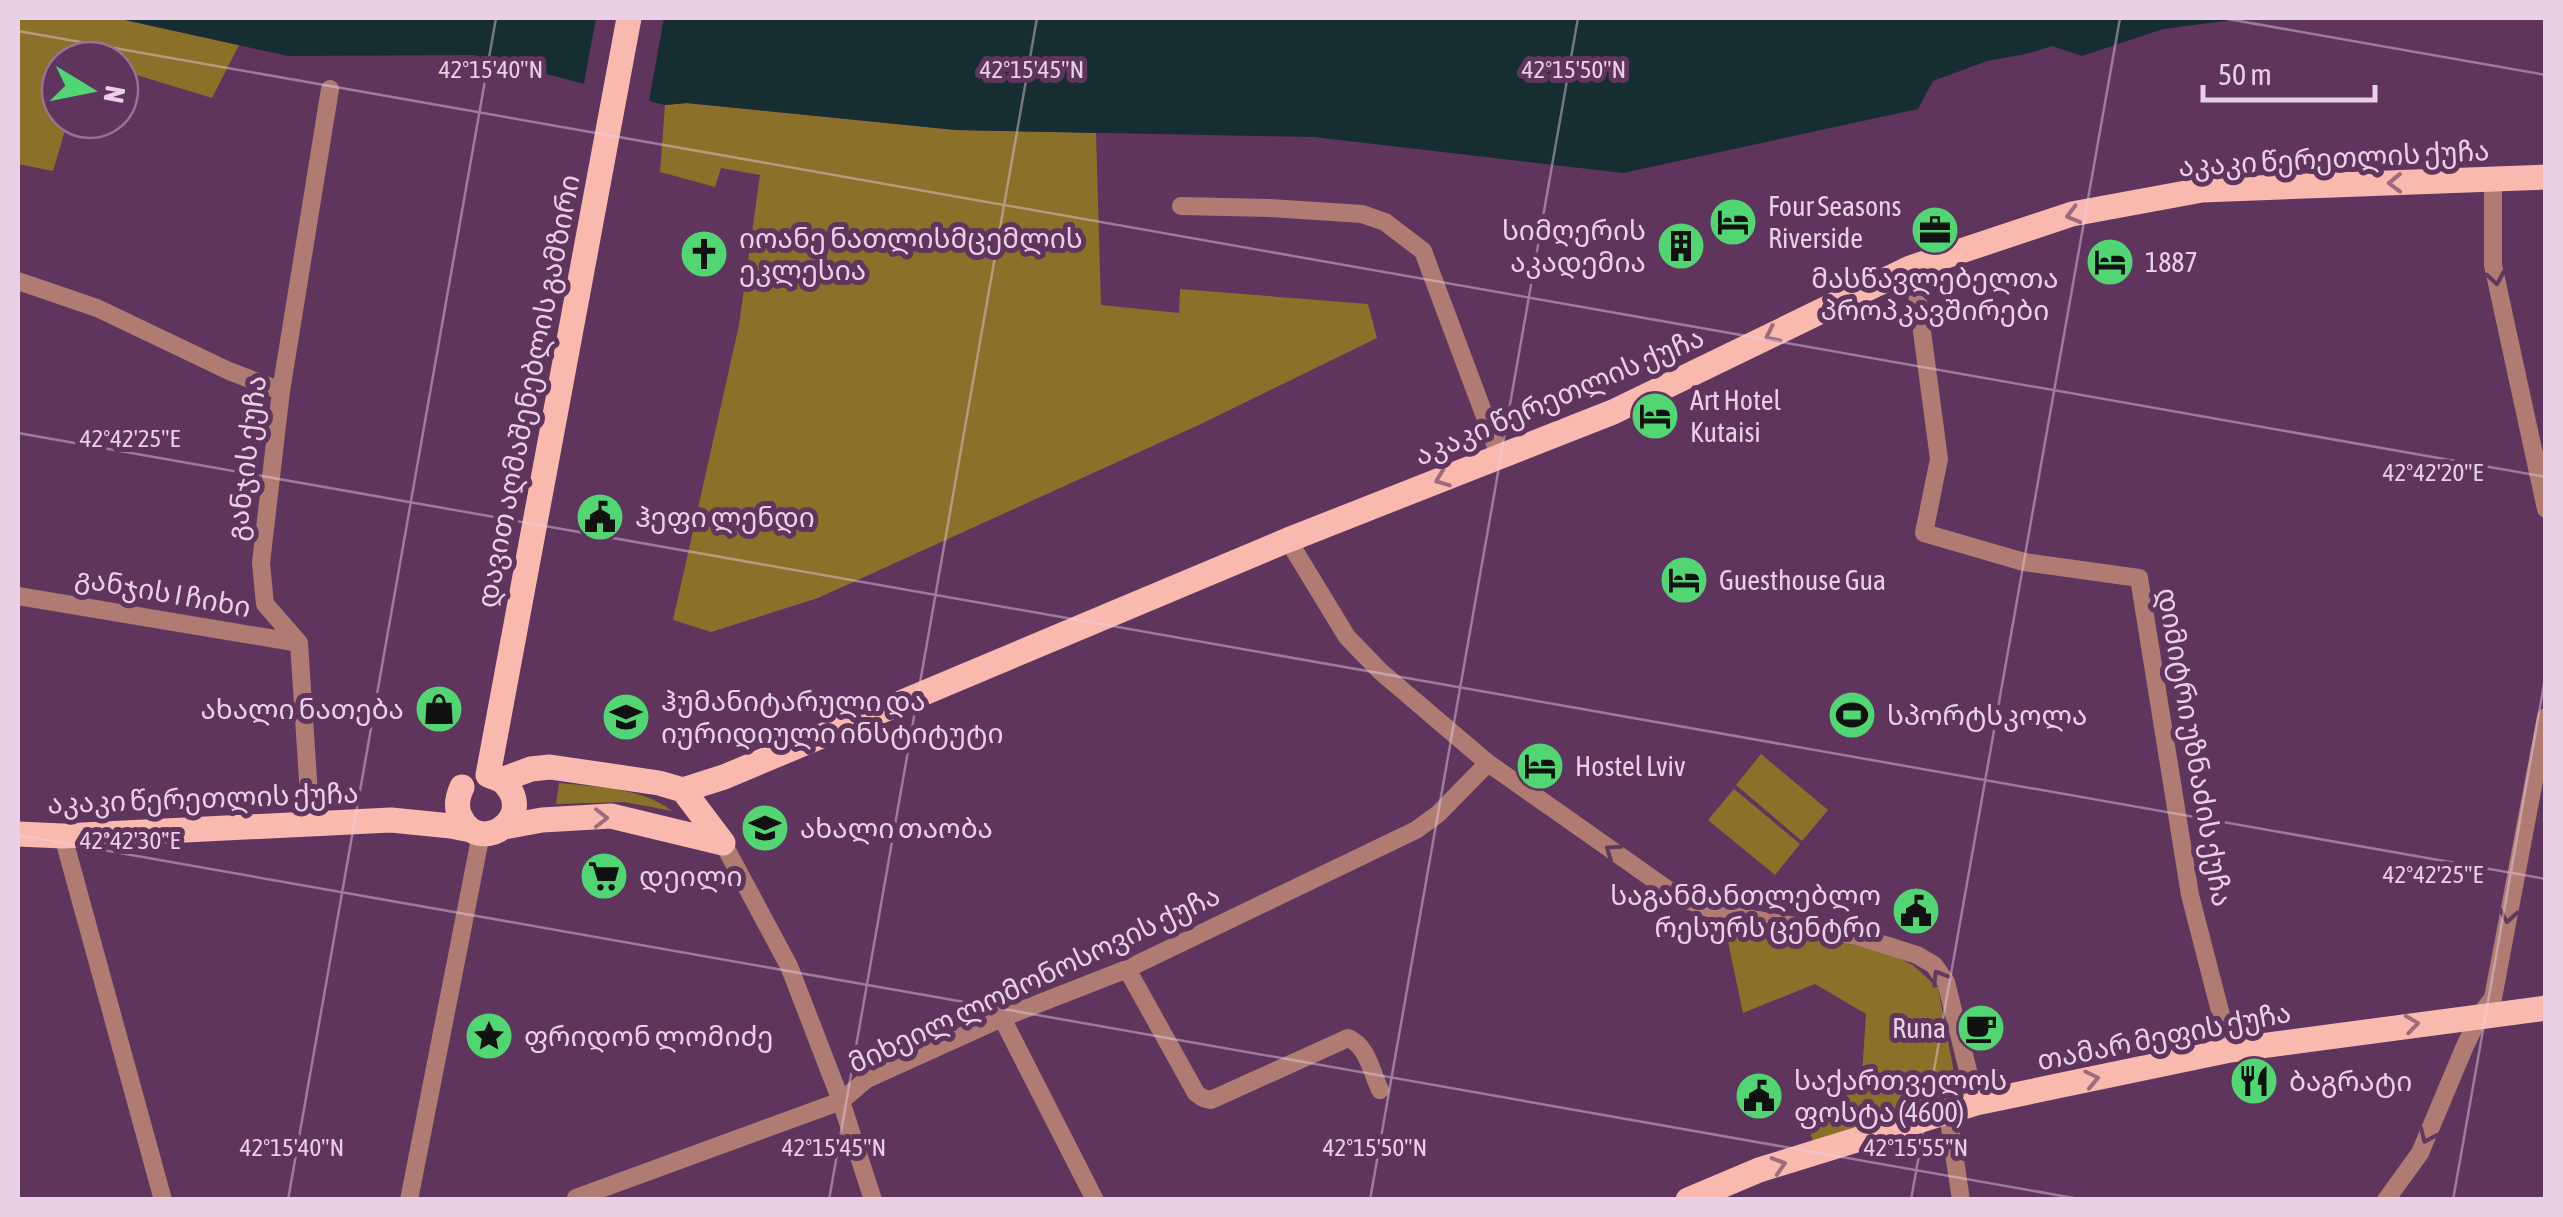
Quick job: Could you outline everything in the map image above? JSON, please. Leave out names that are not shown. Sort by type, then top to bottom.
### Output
[{"type":"main road","name":"დავით აღმაშენებლის გამზირი","points":[[495,778],[629,18]]},
{"type":"main road","name":"აკაკი წერეთლის ქუჩა","points":[[683,790],[771,757],[1288,540],[1614,412],[1910,268],[2072,214],[2202,190],[2546,177]]},
{"type":"main road","points":[[495,778],[512,791],[515,806],[510,821],[485,830],[459,816],[457,806],[462,788],[478,776],[495,778],[550,767],[683,790],[722,843]]},
{"type":"main road","name":"აკაკი წერეთლის ქუჩა","points":[[391,820],[448,798],[462,788]]},
{"type":"main road","name":"აკაკი წერეთლის ქუჩა","points":[[18,834],[63,836],[391,820],[485,830],[542,820],[611,816],[722,843]]},
{"type":"main road","name":"თამარ მეფის ქუჩა","points":[[1688,1200],[1760,1170],[1976,1103],[2230,1050],[2546,1008]]},
{"type":"street","name":"განჯის ქუჩა","points":[[299,643],[265,604],[261,562],[281,391],[330,88]]},
{"type":"street","points":[[2493,181],[2493,265],[2546,510]]},
{"type":"street","points":[[1181,206],[1362,214],[1385,222],[1410,241],[1423,252],[1500,457]]},
{"type":"street","name":"დიმიტრი უზნაძის ქუჩა","points":[[1910,268],[1915,279],[1939,459],[1924,534],[2024,562],[2139,578],[2190,894],[2230,1050]]},
{"type":"street","points":[[18,281],[97,308],[229,372],[281,391]]},
{"type":"street","points":[[1288,540],[1347,638],[1381,672],[1488,763],[1677,896],[1727,916],[1857,936],[1917,955],[1934,965],[1946,982],[1976,1103]]},
{"type":"street","name":"განჯის I ჩიხი","points":[[18,596],[299,643]]},
{"type":"street","points":[[299,643],[311,825]]},
{"type":"street","points":[[2386,1200],[2420,1153],[2480,1015],[2493,998],[2546,717]]},
{"type":"street","name":"მიხეილ ლომონოსოვის ქუჩა","points":[[576,1198],[841,1101],[867,1080],[1002,1018],[1128,969],[1416,830],[1438,814],[1488,763]]},
{"type":"street","points":[[409,1200],[485,830]]},
{"type":"street","points":[[63,836],[163,1200]]},
{"type":"street","points":[[722,843],[789,966],[841,1101],[873,1200]]},
{"type":"street","points":[[1128,969],[1196,1093],[1203,1098],[1212,1100],[1348,1038],[1356,1040],[1362,1048],[1380,1090]]},
{"type":"street","points":[[1002,1018],[1095,1200]]},
{"type":"street","points":[[1948,1114],[1960,1200]]},
{"type":"shaded area","points":[[18,18],[116,18],[239,45],[212,98],[140,76],[140,40],[40,40],[40,140],[62,140],[53,171],[18,164]]},
{"type":"shaded area","points":[[116,18],[2248,18],[2163,29],[2082,56],[2052,46],[1987,61],[1933,81],[1918,109],[1623,173],[1314,137],[956,130],[687,103],[665,105],[474,55],[288,56]]},
{"type":"shaded area","points":[[687,103],[956,130],[1096,133],[1101,305],[1179,313],[1180,289],[1368,304],[1377,338],[1201,424],[818,598],[711,632],[673,620],[739,325],[760,175],[721,168],[715,187],[660,172],[665,105]]},
{"type":"shaded area","points":[[1761,754],[1828,810],[1802,841],[1736,785]]},
{"type":"shaded area","points":[[559,783],[632,793],[672,811],[624,802],[556,804]]},
{"type":"shaded area","points":[[1734,789],[1800,844],[1775,875],[1708,820]]},
{"type":"shaded area","points":[[1724,923],[1879,949],[1913,965],[1938,988],[1959,1099],[1813,1141],[1804,1116],[1839,1106],[1862,1075],[1866,1014],[1815,984],[1743,1013]]},
{"type":"pier","points":[[596,18],[664,18],[648,106],[583,89]]},
{"type":"place","name":"Four Seasons Riverside","points":[[1733,222]]},
{"type":"place","name":"მასწავლებელთა პროპკავშირები","points":[[1935,230]]},
{"type":"place","name":"სიმღერის აკადემია","points":[[1681,246]]},
{"type":"place","name":"იოანე ნათლისმცემლის ეკლესია","points":[[704,254]]},
{"type":"place","name":"1887","points":[[2110,262]]},
{"type":"place","name":"Art Hotel Kutaisi","points":[[1655,416]]},
{"type":"place","name":"ჰეფი ლენდი","points":[[600,517]]},
{"type":"place","name":"Guesthouse Gua","points":[[1684,580]]},
{"type":"place","name":"ახალი ნათება","points":[[439,709]]},
{"type":"place","name":"სპორტსკოლა","points":[[1852,715]]},
{"type":"place","name":"ჰუმანიტარული და იურიდიული ინსტიტუტი","points":[[626,717]]},
{"type":"place","name":"Hostel Lviv","points":[[1540,766]]},
{"type":"place","name":"ახალი თაობა","points":[[765,828]]},
{"type":"place","name":"დეილი","points":[[604,876]]},
{"type":"place","name":"საგანმანთლებლო რესურს ცენტრი","points":[[1916,911]]},
{"type":"place","name":"Runa","points":[[1981,1028]]},
{"type":"place","name":"ფრიდონ ლომიძე","points":[[489,1036]]},
{"type":"place","name":"ბაგრატი","points":[[2254,1081]]},
{"type":"place","name":"საქართველოს ფოსტა (4600)","points":[[1759,1096]]}]
